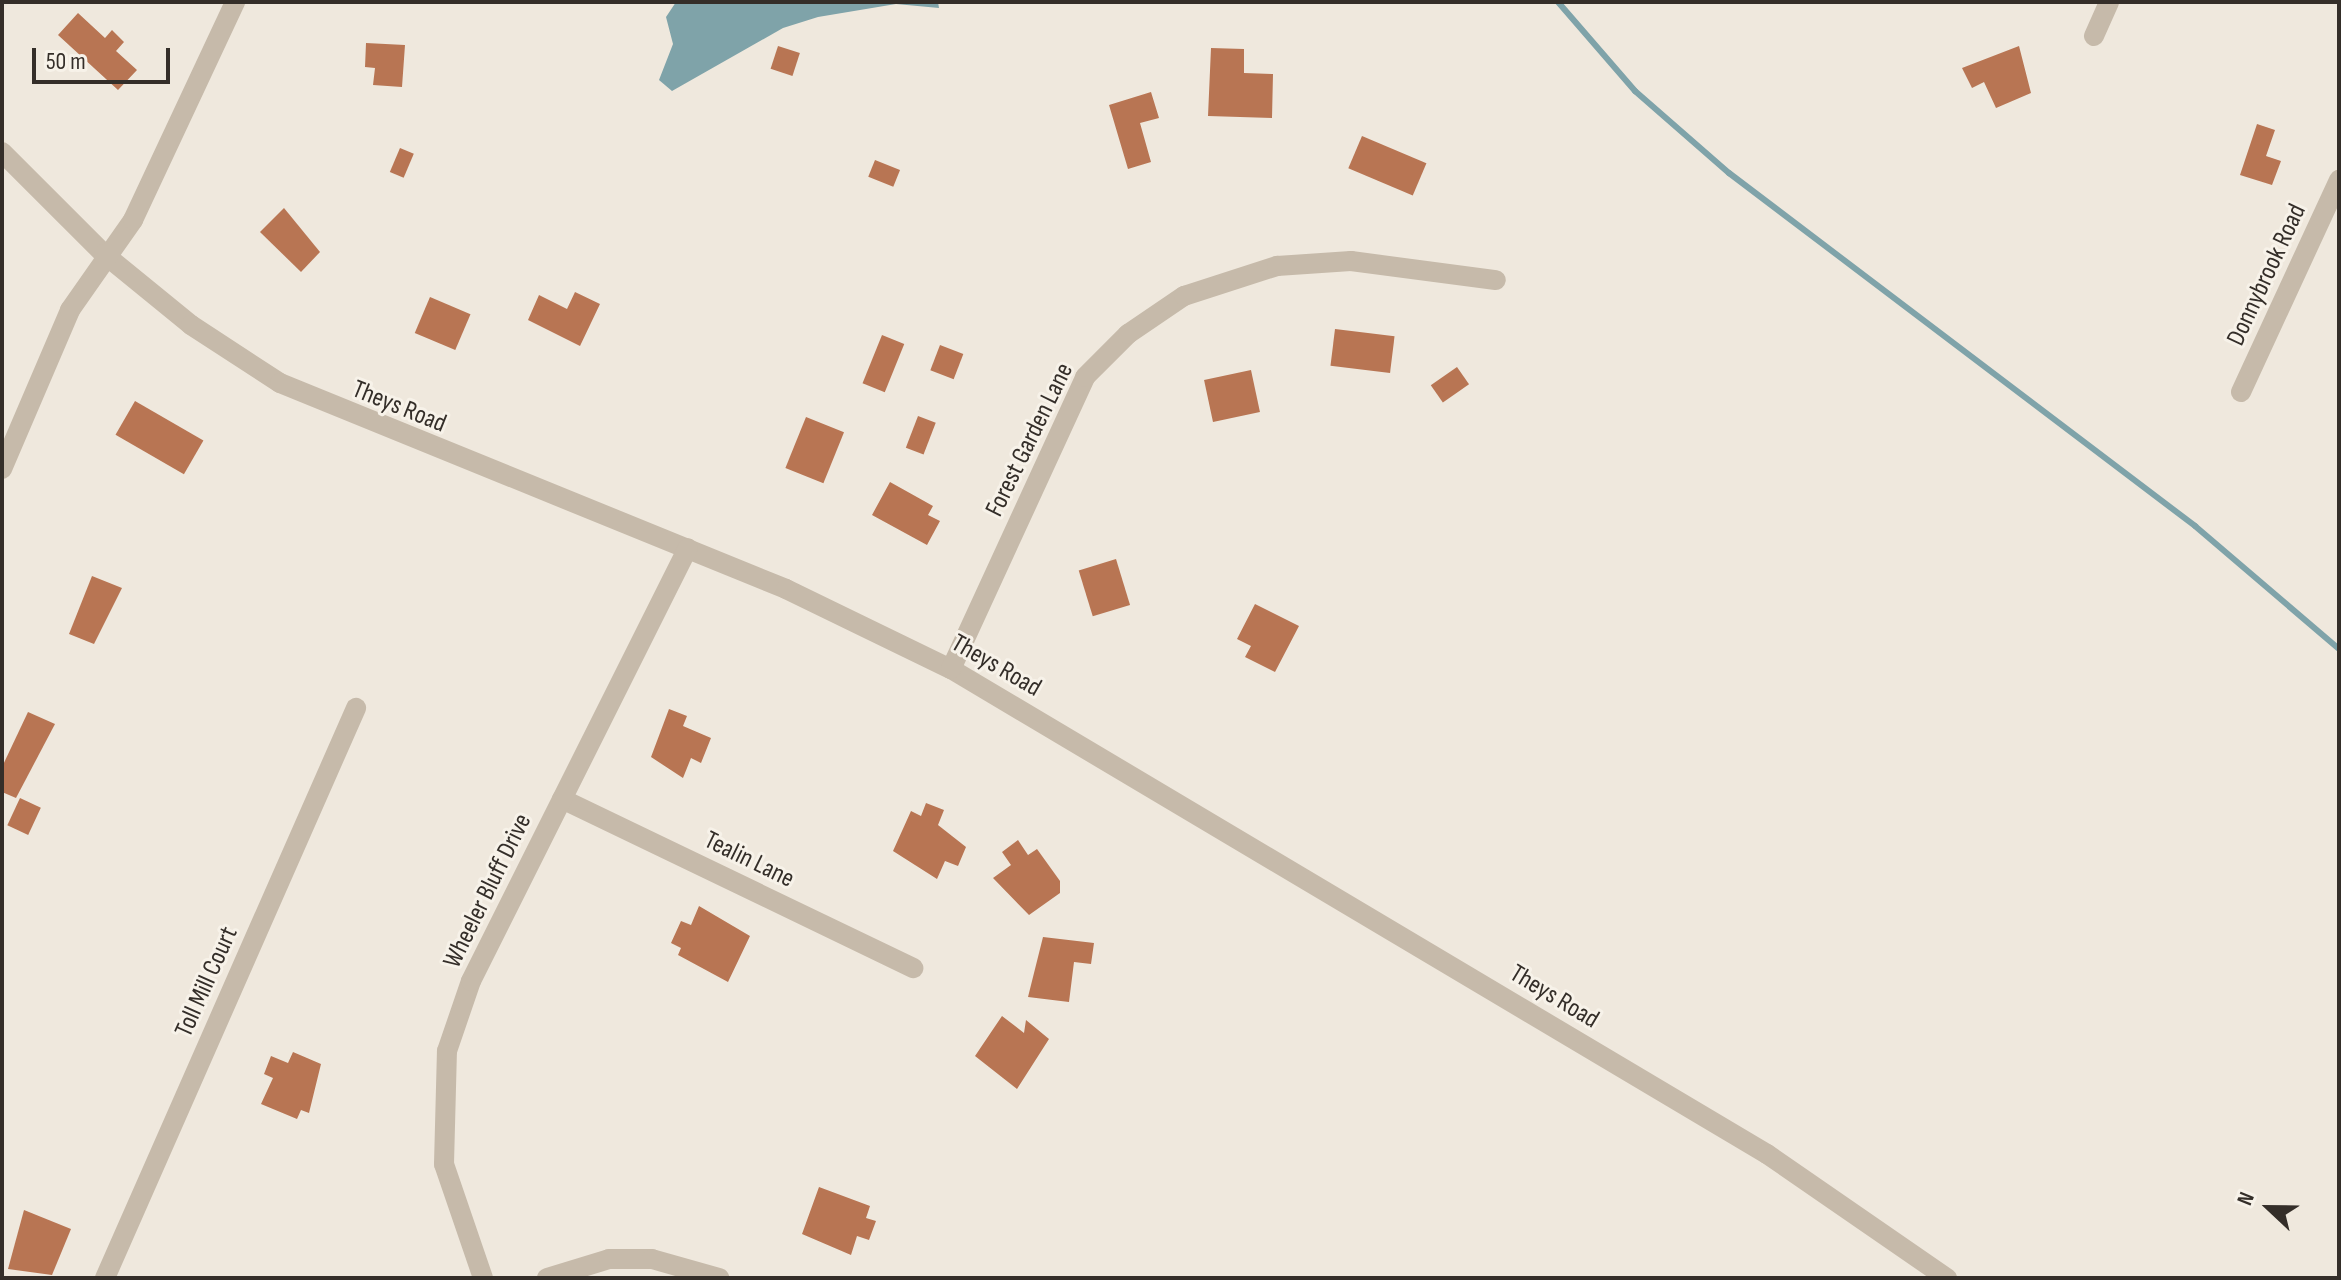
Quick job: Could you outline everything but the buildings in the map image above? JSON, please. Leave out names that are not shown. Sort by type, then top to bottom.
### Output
[{"type":"street","points":[[2,469],[70,310],[104,254],[133,220],[235,2]]},
{"type":"street","points":[[2094,36],[2109,2]]},
{"type":"street","name":"Theys Road","points":[[2,152],[104,254],[191,325],[280,383],[369,425],[688,548],[951,669],[1767,1154],[1947,1278]]},
{"type":"street","name":"Donnybrook Road","points":[[2241,392],[2339,180]]},
{"type":"street","name":"Forest Garden Lane","points":[[951,669],[1085,377],[1128,334],[1184,296],[1288,264],[1351,261],[1496,280]]},
{"type":"street","name":"Wheeler Bluff Drive","points":[[483,1278],[444,1164],[447,1051],[471,981],[688,548]]},
{"type":"street","name":"Toll Mill Court","points":[[105,1278],[356,708]]},
{"type":"street","name":"Tealin Lane","points":[[562,799],[913,968]]},
{"type":"street","points":[[547,1278],[609,1259],[652,1259],[719,1278]]},
{"type":"water","points":[[676,2],[938,2],[939,8],[896,4],[818,17],[783,28],[672,91],[659,80],[673,44],[666,17]]},
{"type":"waterway","points":[[1558,2],[1635,91],[1729,173],[2195,526],[2339,649]]}]
